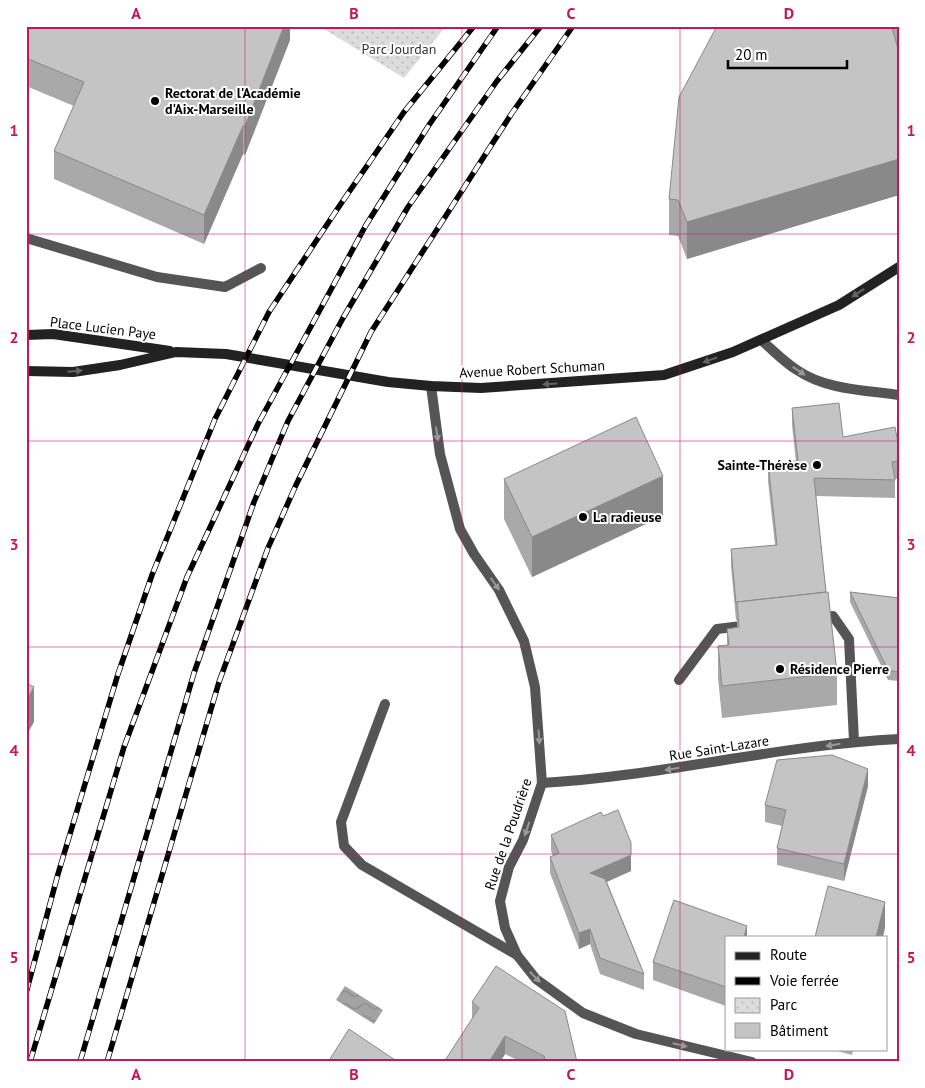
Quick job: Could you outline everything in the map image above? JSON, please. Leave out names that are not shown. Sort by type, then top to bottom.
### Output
[{"type":"street","points":[[26,238],[157,277],[225,287],[261,268]]},
{"type":"street","name":"Avenue Robert Schuman","points":[[26,371],[73,372],[120,365],[176,352],[226,354],[388,382],[430,386],[481,388],[664,375],[761,340],[839,305],[899,267]]},
{"type":"street","name":"Place Lucien Paye","points":[[26,334],[53,334],[176,352]]},
{"type":"street","points":[[761,340],[797,370],[810,378],[830,385],[899,395]]},
{"type":"street","name":"Rue de la Poudrière","points":[[430,386],[440,454],[460,529],[474,554],[499,590],[524,641],[536,687],[542,783],[523,840],[509,867],[500,901],[505,928],[517,956],[536,979],[583,1013],[636,1034],[752,1062]]},
{"type":"street","points":[[804,619],[833,616],[849,639],[854,741]]},
{"type":"street","points":[[679,680],[717,629],[765,624]]},
{"type":"street","points":[[385,704],[341,822],[344,846],[362,865],[517,956]]},
{"type":"street","name":"Rue Saint-Lazare","points":[[542,783],[626,776],[854,741],[899,739]]},
{"type":"green space","name":"Parc Jourdan","points":[[319,26],[446,26],[404,78]]},
{"type":"water","points":[[345,986],[383,1010],[374,1024],[336,1000]]},
{"type":"building","name":"Rectorat de l'Académie d'Aix-Marseille","points":[[26,26],[284,26],[245,126],[243,126],[204,215],[54,151],[84,82],[26,58]]},
{"type":"building","points":[[717,26],[899,26],[892,28],[899,52],[899,159],[687,222],[678,200],[669,199],[679,97]]},
{"type":"building","points":[[839,403],[843,437],[895,427],[899,448],[899,461],[892,462],[895,480],[814,478],[826,592],[736,603],[731,549],[777,545],[768,463],[798,461],[792,408]]},
{"type":"building","points":[[636,417],[663,476],[532,537],[504,479]]},
{"type":"building","points":[[828,592],[837,673],[722,686],[718,646],[729,645],[727,629],[739,627],[737,602]]},
{"type":"building","points":[[850,592],[899,598],[899,672],[888,670]]},
{"type":"building","points":[[26,683],[34,687],[26,701]]},
{"type":"building","points":[[832,755],[868,769],[844,864],[777,848],[786,810],[765,805],[777,760]]},
{"type":"building","points":[[618,810],[631,843],[631,855],[590,873],[605,879],[644,974],[600,958],[590,929],[579,933],[550,857],[559,853],[551,835],[601,812],[603,816]]},
{"type":"building","points":[[828,886],[885,902],[876,936],[815,936]]},
{"type":"building","points":[[674,900],[747,926],[744,936],[725,936],[725,987],[653,962]]},
{"type":"building","points":[[496,966],[565,1011],[577,1062],[546,1062],[544,1056],[505,1036],[489,1062],[444,1062],[479,1008],[472,1002]]},
{"type":"building","points":[[349,1029],[398,1062],[328,1062]]},
{"type":"railway","points":[[26,993],[58,874],[118,674],[152,575],[215,419],[269,312],[404,112],[474,26]]},
{"type":"railway","points":[[30,1062],[124,747],[187,577],[258,424],[366,225],[429,125],[498,26]]},
{"type":"railway","points":[[80,1062],[194,673],[254,502],[288,421],[343,318],[408,207],[497,81],[541,26]]},
{"type":"railway","points":[[107,1062],[219,682],[268,548],[296,485],[371,332],[512,113],[573,26]]},
{"type":"place","name":"Rectorat de l'Académie d'Aix-Marseille","points":[[155,101]]},
{"type":"place","name":"Sainte-Thérèse","points":[[817,465]]},
{"type":"place","name":"La radieuse","points":[[583,517]]},
{"type":"place","name":"Résidence Pierre","points":[[780,669]]}]
